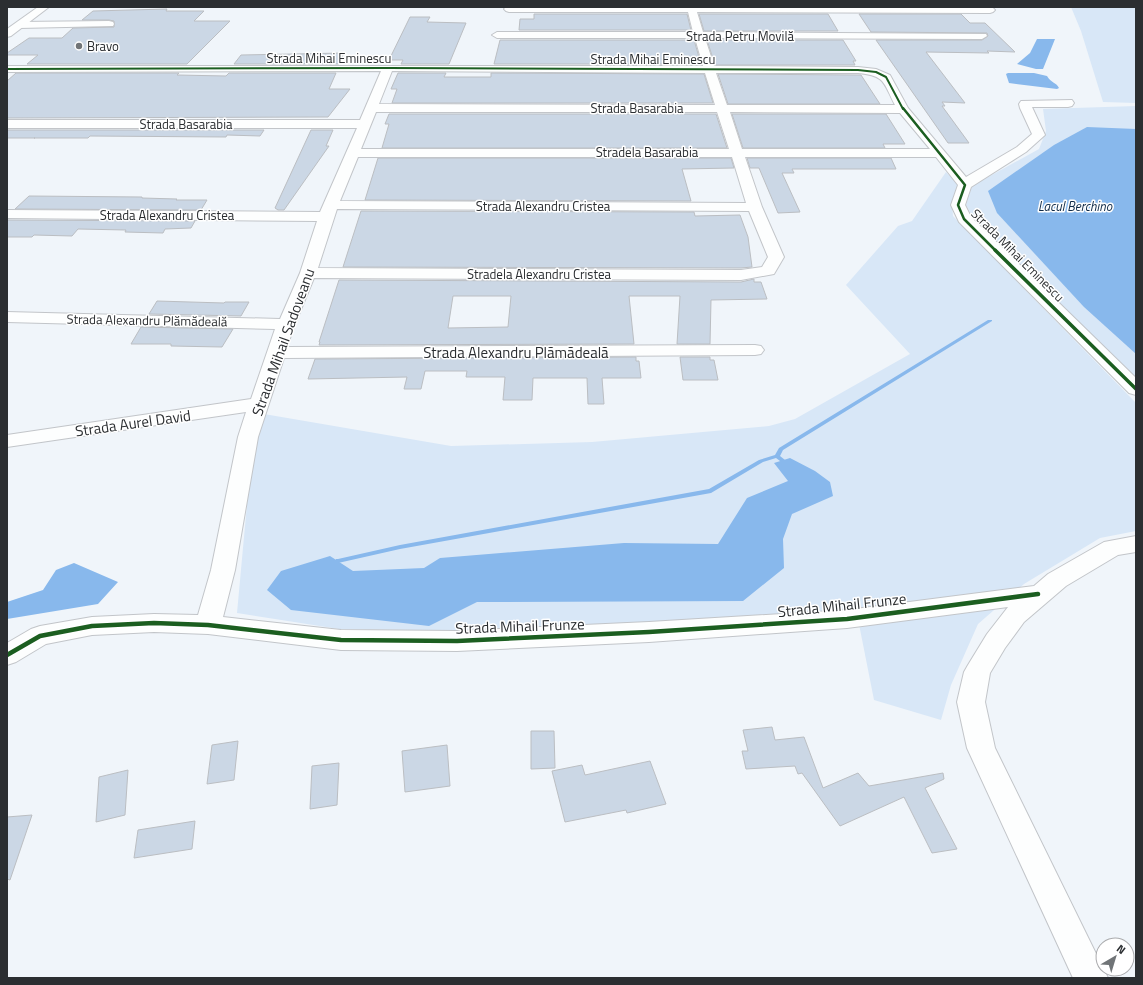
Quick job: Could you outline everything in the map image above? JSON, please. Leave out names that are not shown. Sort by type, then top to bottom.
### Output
[{"type":"street","points":[[7,34],[44,7]]},
{"type":"street","points":[[691,8],[698,36],[755,207]]},
{"type":"street","points":[[507,14],[691,8],[990,10]]},
{"type":"street","name":"Strada Petru Movilă","points":[[507,14],[496,38],[982,36]]},
{"type":"street","points":[[19,25],[109,24]]},
{"type":"street","points":[[484,68],[489,55]]},
{"type":"street","name":"Strada Mihail Sadoveanu","points":[[208,625],[222,570],[248,437],[286,324],[308,273],[329,211],[388,68]]},
{"type":"street","name":"Strada Mihai Eminescu","points":[[7,69],[484,68],[867,70],[876,72],[886,77],[903,109],[965,184],[958,205],[964,219],[1136,389]]},
{"type":"street","points":[[965,184],[974,177],[1028,147],[1040,135],[1026,109],[1025,104],[1068,103]]},
{"type":"street","name":"Strada Basarabia","points":[[7,124],[723,108],[903,109]]},
{"type":"street","name":"Stradela Basarabia","points":[[354,153],[940,153]]},
{"type":"street","name":"Strada Alexandru Cristea","points":[[7,214],[755,207]]},
{"type":"street","name":"Stradela Alexandru Cristea","points":[[308,273],[741,275],[768,271],[776,257],[755,207]]},
{"type":"street","name":"Strada Alexandru Plămădeală","points":[[7,317],[286,324]]},
{"type":"street","name":"Strada Alexandru Plămădeală","points":[[277,353],[755,350]]},
{"type":"street","name":"Strada Aurel David","points":[[7,441],[260,404]]},
{"type":"street","points":[[1091,978],[981,748],[971,702],[977,672],[996,641],[1015,615],[1038,594],[1058,580],[1112,548],[1136,544]]},
{"type":"street","name":"Strada Mihail Frunze","points":[[7,655],[40,636],[92,626],[154,623],[208,625],[341,640],[465,640],[649,632],[847,619],[1038,594]]},
{"type":"shaded area","points":[[1071,7],[1136,7],[1136,103],[1103,102],[1081,31]]},
{"type":"shaded area","name":"Lacul Berchino","points":[[1136,106],[1136,379],[1039,285],[974,219],[966,205],[972,186],[1039,149],[1046,131],[1043,109]]},
{"type":"shaded area","points":[[946,172],[959,185],[952,203],[953,216],[1136,403],[1136,531],[1100,538],[1024,584],[978,624],[951,685],[941,720],[874,700],[856,609],[708,623],[484,631],[339,629],[237,613],[250,472],[264,414],[451,446],[592,442],[769,426],[795,419],[910,354],[846,285],[898,226],[912,221]]},
{"type":"water","points":[[1037,39],[1055,39],[1043,69],[1036,69],[1017,64],[1030,53]]},
{"type":"water","points":[[1034,73],[1047,76],[1059,88],[1009,83],[1006,74]]},
{"type":"water","name":"Lacul Berchino","points":[[1087,127],[1136,129],[1136,354],[1084,307],[997,213],[988,191],[1054,145]]},
{"type":"water","points":[[790,458],[815,471],[830,482],[833,496],[792,514],[783,539],[784,568],[743,601],[477,602],[429,626],[291,610],[267,590],[281,571],[330,556],[353,571],[424,568],[440,558],[624,543],[718,544],[747,498],[788,481],[774,463]]},
{"type":"water","points":[[74,563],[118,582],[98,604],[7,619],[7,602],[43,590],[56,570]]},
{"type":"building","points":[[167,9],[166,11],[204,11],[194,21],[230,21],[187,64],[27,64],[38,55],[7,55],[7,53],[29,38],[62,38],[73,28],[114,27],[114,21],[82,20],[93,11]]},
{"type":"building","points":[[534,14],[687,14],[691,30],[519,30],[520,19],[534,19]]},
{"type":"building","points":[[699,14],[828,14],[838,31],[704,31]]},
{"type":"building","points":[[859,14],[961,14],[970,23],[985,23],[1015,52],[926,52],[965,103],[942,102],[945,106],[942,106],[969,143],[948,143],[876,40],[982,40],[988,36],[987,33],[871,32]]},
{"type":"building","points":[[410,17],[430,17],[427,22],[466,23],[449,64],[401,64],[403,60],[389,60]]},
{"type":"building","points":[[500,40],[694,40],[701,64],[494,64]]},
{"type":"building","points":[[707,40],[843,40],[856,61],[853,61],[855,65],[715,65]]},
{"type":"building","points":[[344,53],[339,64],[234,64],[241,55]]},
{"type":"building","points":[[16,73],[179,73],[177,75],[226,76],[229,73],[336,73],[329,89],[350,89],[328,117],[7,118],[7,81]]},
{"type":"building","points":[[398,73],[446,73],[444,77],[491,77],[491,73],[704,74],[713,103],[392,103],[397,89],[391,89]]},
{"type":"building","points":[[718,74],[861,75],[880,104],[728,104]]},
{"type":"building","points":[[389,114],[716,114],[727,148],[382,148],[389,124],[385,124]]},
{"type":"building","points":[[732,114],[886,114],[905,144],[883,144],[885,148],[743,148]]},
{"type":"building","points":[[7,130],[264,130],[260,136],[90,136],[88,138],[7,138]]},
{"type":"building","points":[[311,130],[333,130],[326,146],[329,146],[284,210],[278,210],[275,208]]},
{"type":"building","points":[[378,158],[731,158],[734,168],[682,169],[691,201],[365,200]]},
{"type":"building","points":[[747,158],[891,158],[896,169],[792,169],[794,173],[782,173],[800,212],[778,213],[759,168],[750,168]]},
{"type":"building","points":[[29,196],[142,197],[177,199],[176,200],[207,200],[201,210],[15,209]]},
{"type":"building","points":[[361,211],[694,212],[695,216],[740,215],[748,237],[752,267],[343,267]]},
{"type":"building","points":[[7,220],[195,221],[191,228],[165,229],[163,233],[125,232],[126,230],[78,229],[72,236],[34,235],[32,237],[7,237]]},
{"type":"building","points":[[754,279],[754,282],[761,282],[767,299],[711,300],[710,344],[677,344],[680,296],[629,296],[634,344],[319,345],[339,280],[741,282]],"holes":[[[453,296],[511,296],[508,327],[448,328]]]},
{"type":"building","points":[[157,301],[224,303],[249,302],[241,316],[149,314]]},
{"type":"building","points":[[141,327],[233,329],[222,347],[171,346],[171,344],[131,344]]},
{"type":"building","points":[[636,357],[636,361],[639,361],[641,378],[602,378],[604,404],[588,404],[587,378],[533,378],[532,400],[503,400],[505,377],[466,377],[467,371],[425,371],[421,389],[404,389],[407,377],[308,379],[315,359]]},
{"type":"building","points":[[680,357],[710,357],[710,360],[714,360],[718,380],[683,380]]},
{"type":"building","points":[[772,727],[775,740],[804,737],[823,788],[858,773],[869,786],[943,773],[944,779],[925,788],[957,849],[932,853],[904,797],[840,826],[802,773],[798,774],[795,766],[746,769],[742,751],[748,751],[743,730]]},
{"type":"building","points":[[531,731],[554,731],[555,768],[531,769]]},
{"type":"building","points":[[238,741],[234,780],[207,784],[212,745]]},
{"type":"building","points":[[447,745],[450,786],[405,792],[402,751]]},
{"type":"building","points":[[650,761],[666,804],[627,813],[626,810],[565,822],[552,771],[582,765],[585,775]]},
{"type":"building","points":[[339,763],[337,805],[310,809],[312,766]]},
{"type":"building","points":[[128,770],[125,815],[96,822],[99,777]]},
{"type":"building","points":[[32,815],[10,880],[7,879],[7,817]]},
{"type":"building","points":[[195,821],[192,849],[134,858],[138,830]]},
{"type":"waterway","points":[[777,456],[781,449],[990,321]]},
{"type":"waterway","points":[[338,561],[400,547],[711,491],[761,461],[777,456]]},
{"type":"waterway","points":[[777,456],[782,460]]},
{"type":"cycle path","points":[[7,69],[388,68],[858,70],[876,72],[886,77],[903,109],[965,185],[958,205],[964,219],[1136,389]]},
{"type":"cycle path","points":[[7,655],[40,636],[92,626],[154,623],[208,625],[341,640],[457,641],[649,632],[847,619],[1038,594]]},
{"type":"place","name":"Bravo","points":[[79,46]]}]
